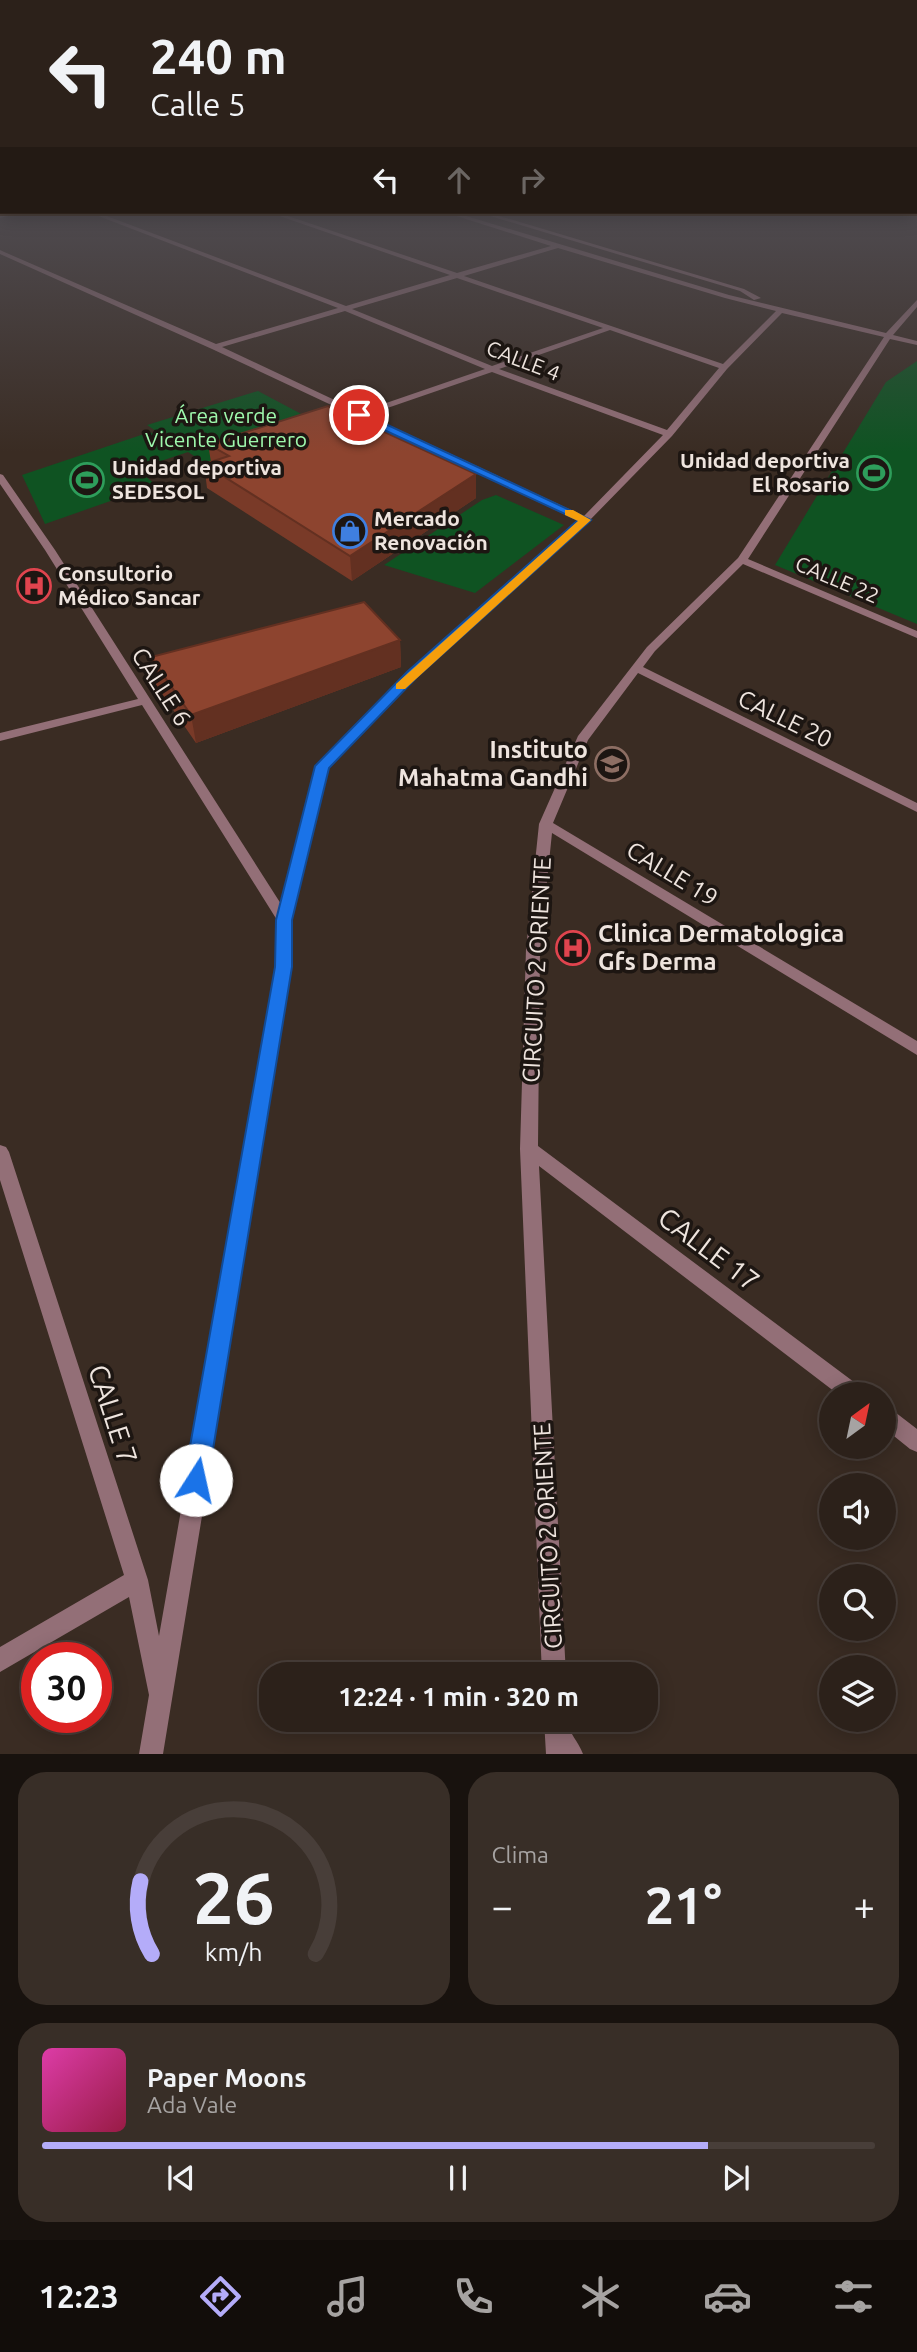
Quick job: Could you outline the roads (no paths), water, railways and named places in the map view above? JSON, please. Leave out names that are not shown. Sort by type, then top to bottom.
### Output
[{"type":"street","points":[[83,289],[215,347],[585,520]]},
{"type":"street","name":"CALLE 4","points":[[294,289],[495,370],[669,434]]},
{"type":"street","points":[[215,347],[410,289]]},
{"type":"street","points":[[496,289],[724,367]]},
{"type":"street","points":[[697,289],[917,342]]},
{"type":"street","points":[[738,289],[778,308]]},
{"type":"street","name":"CIRCUITO 2 ORIENTE","points":[[553,1662],[529,1149],[533,949],[547,824],[582,739],[635,667],[742,560],[889,335],[917,302]]},
{"type":"street","points":[[150,1754],[284,967],[284,920],[322,766],[412,674],[585,520],[669,434],[724,367],[778,308]]},
{"type":"street","points":[[359,415],[495,370],[607,328]]},
{"type":"street","name":"CALLE 6","points":[[0,477],[50,550],[284,920]]},
{"type":"street","name":"CALLE 22","points":[[742,560],[917,635]]},
{"type":"street","name":"CALLE 20","points":[[635,667],[917,808]]},
{"type":"street","points":[[0,737],[145,701]]},
{"type":"street","name":"CALLE 19","points":[[547,824],[917,1049]]},
{"type":"street","name":"CALLE 17","points":[[529,1149],[838,1382]]},
{"type":"street","name":"CALLE 7","points":[[0,1152],[137,1580],[160,1696]]},
{"type":"street","points":[[896,1425],[917,1442]]},
{"type":"street","points":[[0,1660],[137,1580]]},
{"type":"place","name":"Unidad deportiva El Rosario","points":[[874,473]]},
{"type":"place","name":"Unidad deportiva SEDESOL","points":[[87,480]]},
{"type":"place","name":"Mercado Renovación","points":[[350,531]]},
{"type":"place","name":"Consultorio Médico Sancar","points":[[34,586]]},
{"type":"place","name":"Instituto Mahatma Gandhi","points":[[612,764]]},
{"type":"place","name":"Clinica Dermatologica Gfs Derma","points":[[573,948]]},
{"type":"park label","name":"Área verde Vicente Guerrero","points":[[226,428]]}]
